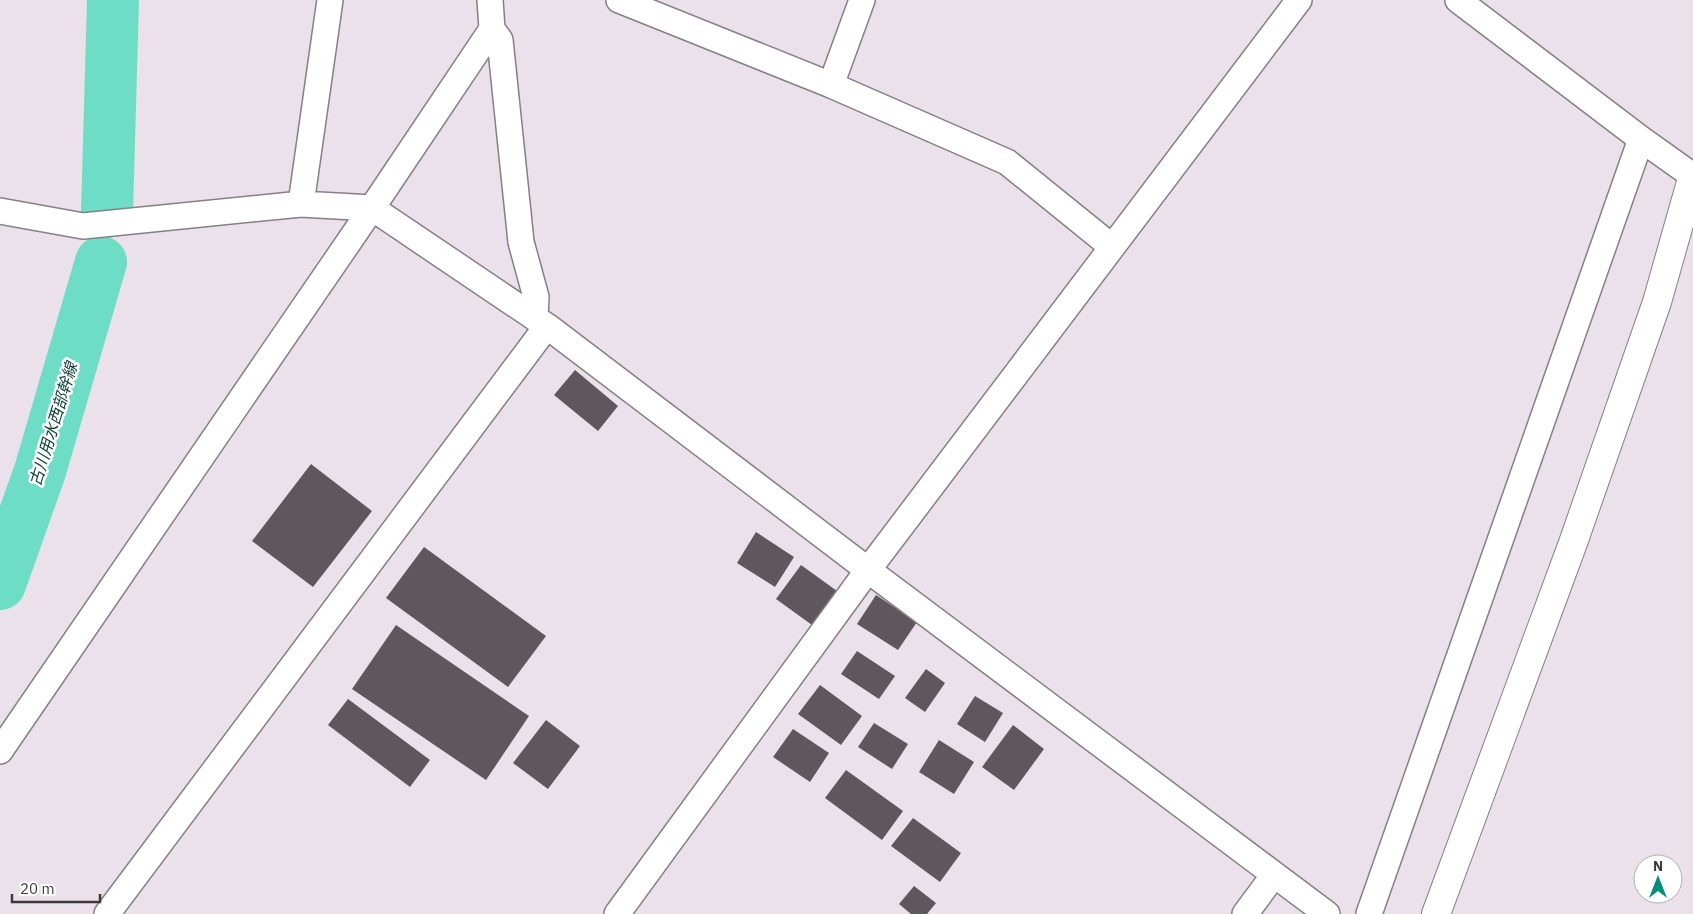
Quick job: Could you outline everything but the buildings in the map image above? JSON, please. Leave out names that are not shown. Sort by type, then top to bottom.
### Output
[{"type":"street","points":[[300,204],[330,0]]},
{"type":"street","points":[[107,914],[541,322],[536,297],[520,242],[500,40],[492,29],[490,0]]},
{"type":"street","points":[[619,0],[831,85],[1008,162],[1112,247]]},
{"type":"street","points":[[831,85],[862,0]]},
{"type":"street","points":[[617,914],[868,570],[1299,0]]},
{"type":"street","points":[[1436,914],[1576,533],[1657,302],[1693,176],[1640,140],[1458,0]]},
{"type":"street","points":[[0,751],[372,208],[492,29]]},
{"type":"street","points":[[1369,914],[1640,140]]},
{"type":"street","points":[[0,211],[82,226],[300,204],[372,208],[541,322],[1327,914]]},
{"type":"street","points":[[1245,914],[1274,875]]},
{"type":"waterway","name":"古川用水西部幹線","points":[[107,212],[113,0]]},
{"type":"waterway","name":"古川用水西部幹線","points":[[0,584],[40,471],[101,262]]}]
